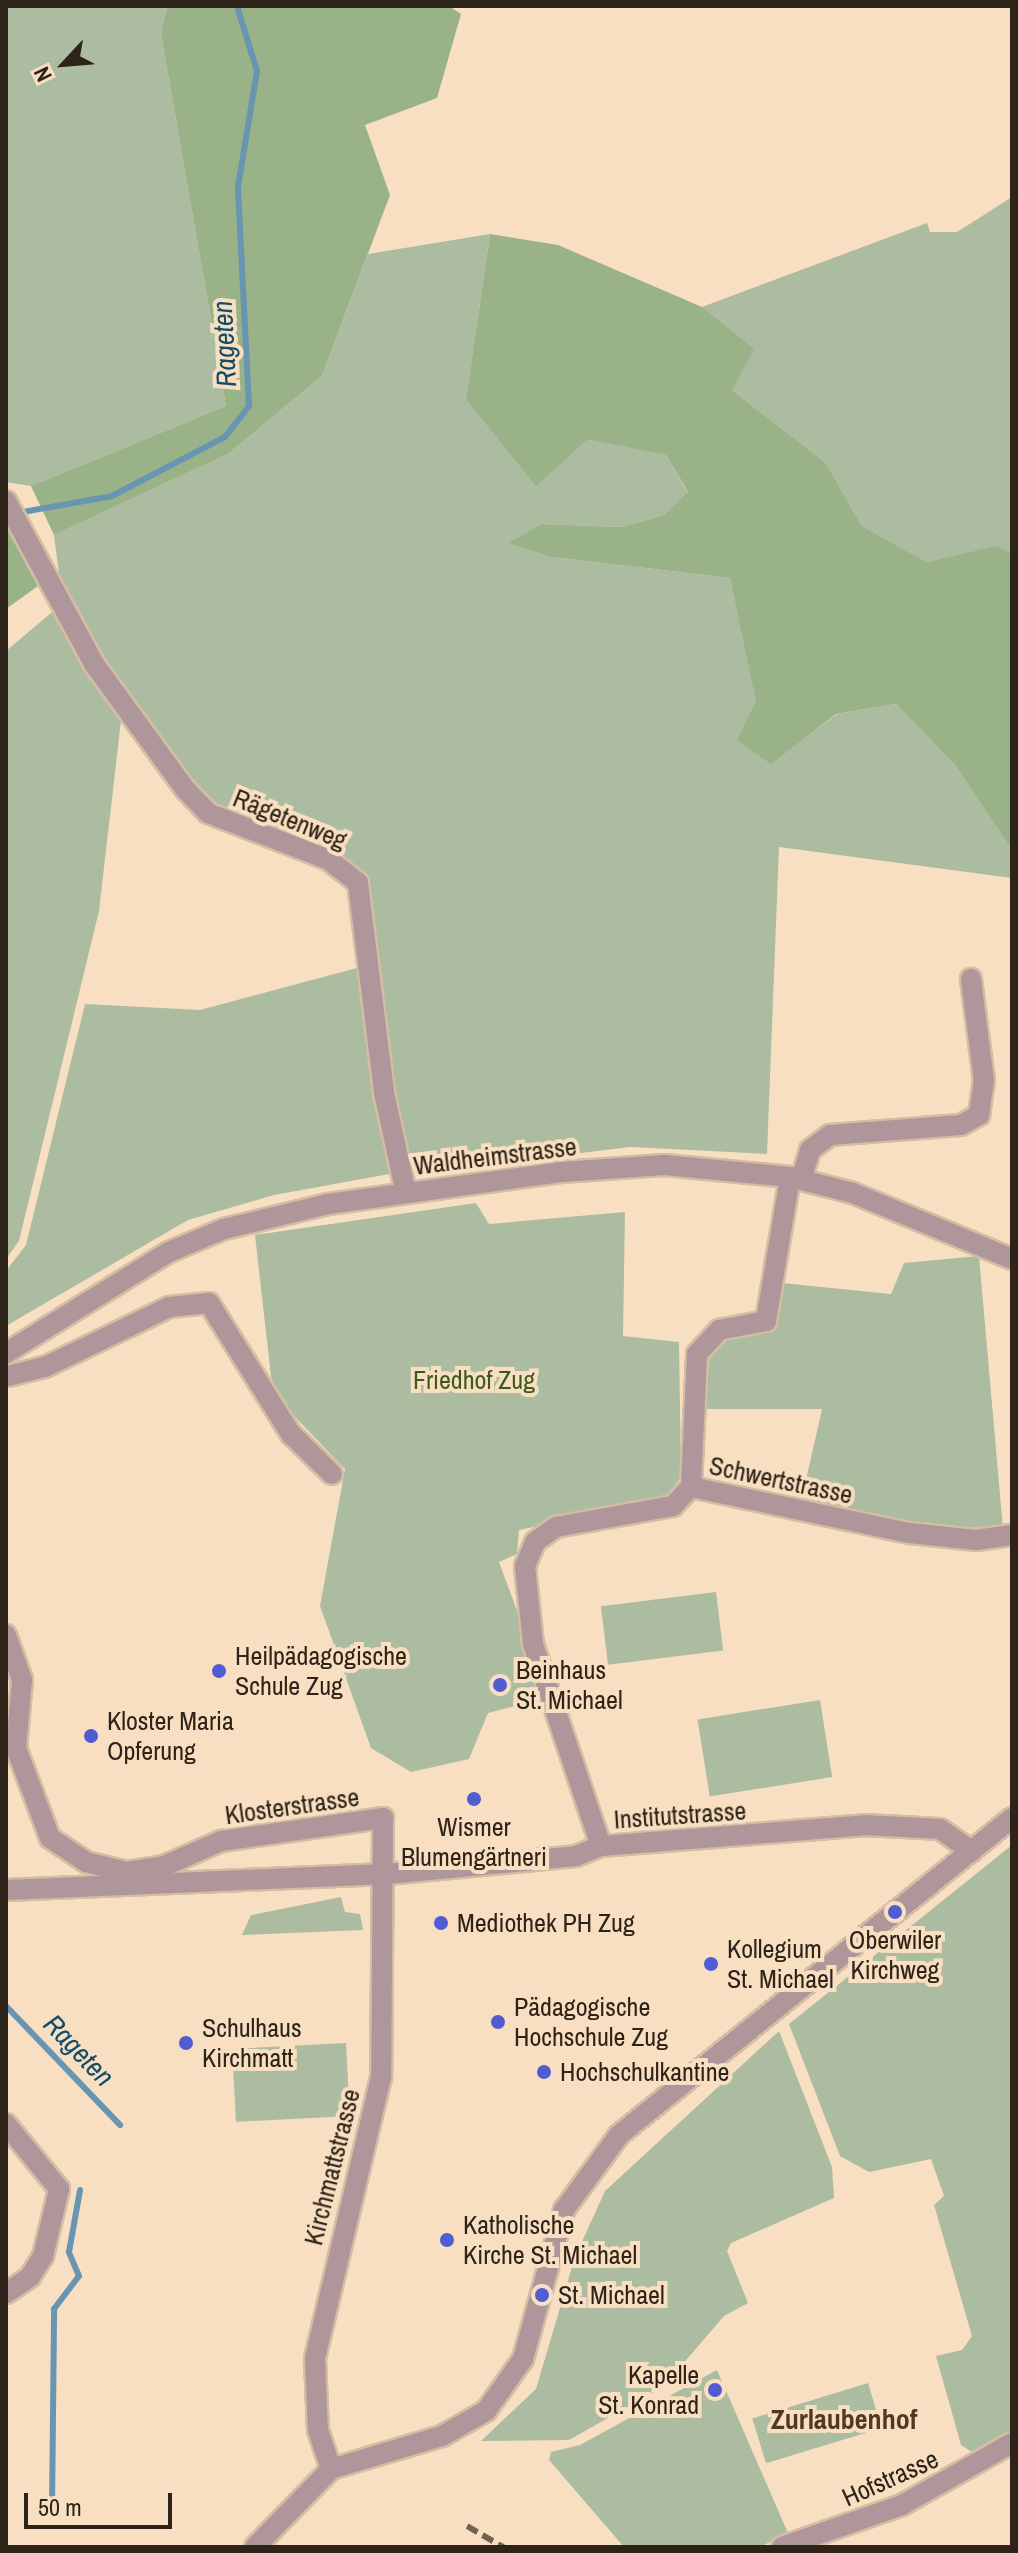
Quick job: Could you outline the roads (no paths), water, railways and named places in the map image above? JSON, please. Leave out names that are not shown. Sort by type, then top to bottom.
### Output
[{"type":"street","name":"Rägetenweg","points":[[8,502],[94,664],[186,790],[208,813],[329,860],[358,883],[384,1093],[406,1193]]},
{"type":"street","points":[[691,1487],[697,1354],[719,1330],[766,1321],[795,1178],[810,1150],[830,1135],[961,1125],[979,1115],[984,1081],[971,979]]},
{"type":"street","name":"Waldheimstrasse","points":[[6,1353],[169,1252],[224,1229],[281,1212],[406,1193],[665,1165],[795,1178],[853,1193],[1012,1259]]},
{"type":"street","points":[[7,1374],[45,1367],[169,1307],[209,1303],[291,1434],[332,1474]]},
{"type":"street","name":"Schwertstrasse","points":[[601,1846],[533,1644],[525,1566],[535,1542],[556,1527],[673,1506],[691,1487],[910,1533],[976,1540],[1012,1535]]},
{"type":"street","name":"Klosterstrasse","points":[[6,1635],[22,1680],[16,1748],[50,1838],[86,1862],[127,1872],[164,1866],[221,1841],[383,1818],[387,1874]]},
{"type":"street","points":[[255,2547],[331,2469],[442,2436],[486,2411],[523,2359],[564,2210],[613,2142],[1012,1818]]},
{"type":"street","name":"Institutstrasse","points":[[387,1874],[576,1856],[601,1846],[865,1825],[940,1829],[972,1851]]},
{"type":"street","points":[[6,1890],[387,1874]]},
{"type":"street","name":"Kirchmattstrasse","points":[[331,2469],[318,2430],[315,2359],[381,2077],[387,1874]]},
{"type":"street","points":[[6,2124],[59,2189],[43,2256],[30,2277],[6,2293]]},
{"type":"street","name":"Hofstrasse","points":[[782,2547],[902,2505],[1012,2443]]},
{"type":"waterway","name":"Rageten","points":[[17,513],[112,496],[225,437],[249,406],[238,187],[257,71],[237,6]]},
{"type":"waterway","name":"Rageten","points":[[6,2006],[120,2125]]},
{"type":"waterway","points":[[52,2511],[54,2309],[79,2276],[69,2252],[80,2190]]},
{"type":"railway","points":[[467,2526],[503,2547]]},
{"type":"place","name":"Heilpädagogische Schule Zug","points":[[219,1671]]},
{"type":"place","name":"Beinhaus St. Michael","points":[[500,1685]]},
{"type":"place","name":"Kloster Maria Opferung","points":[[91,1736]]},
{"type":"place","name":"Wismer Blumengärtneri","points":[[474,1799]]},
{"type":"place","name":"Oberwiler Kirchweg","points":[[895,1912]]},
{"type":"place","name":"Mediothek PH Zug","points":[[441,1923]]},
{"type":"place","name":"Kollegium St. Michael","points":[[711,1964]]},
{"type":"place","name":"Pädagogische Hochschule Zug","points":[[498,2022]]},
{"type":"place","name":"Schulhaus Kirchmatt","points":[[186,2043]]},
{"type":"place","name":"Hochschulkantine","points":[[544,2072]]},
{"type":"place","name":"Katholische Kirche St. Michael","points":[[447,2240]]},
{"type":"place","name":"St. Michael","points":[[542,2295]]},
{"type":"place","name":"Kapelle St. Konrad","points":[[715,2390]]},
{"type":"district","name":"Zurlaubenhof","points":[[844,2419]]},
{"type":"park label","name":"Friedhof Zug","points":[[474,1380]]}]
